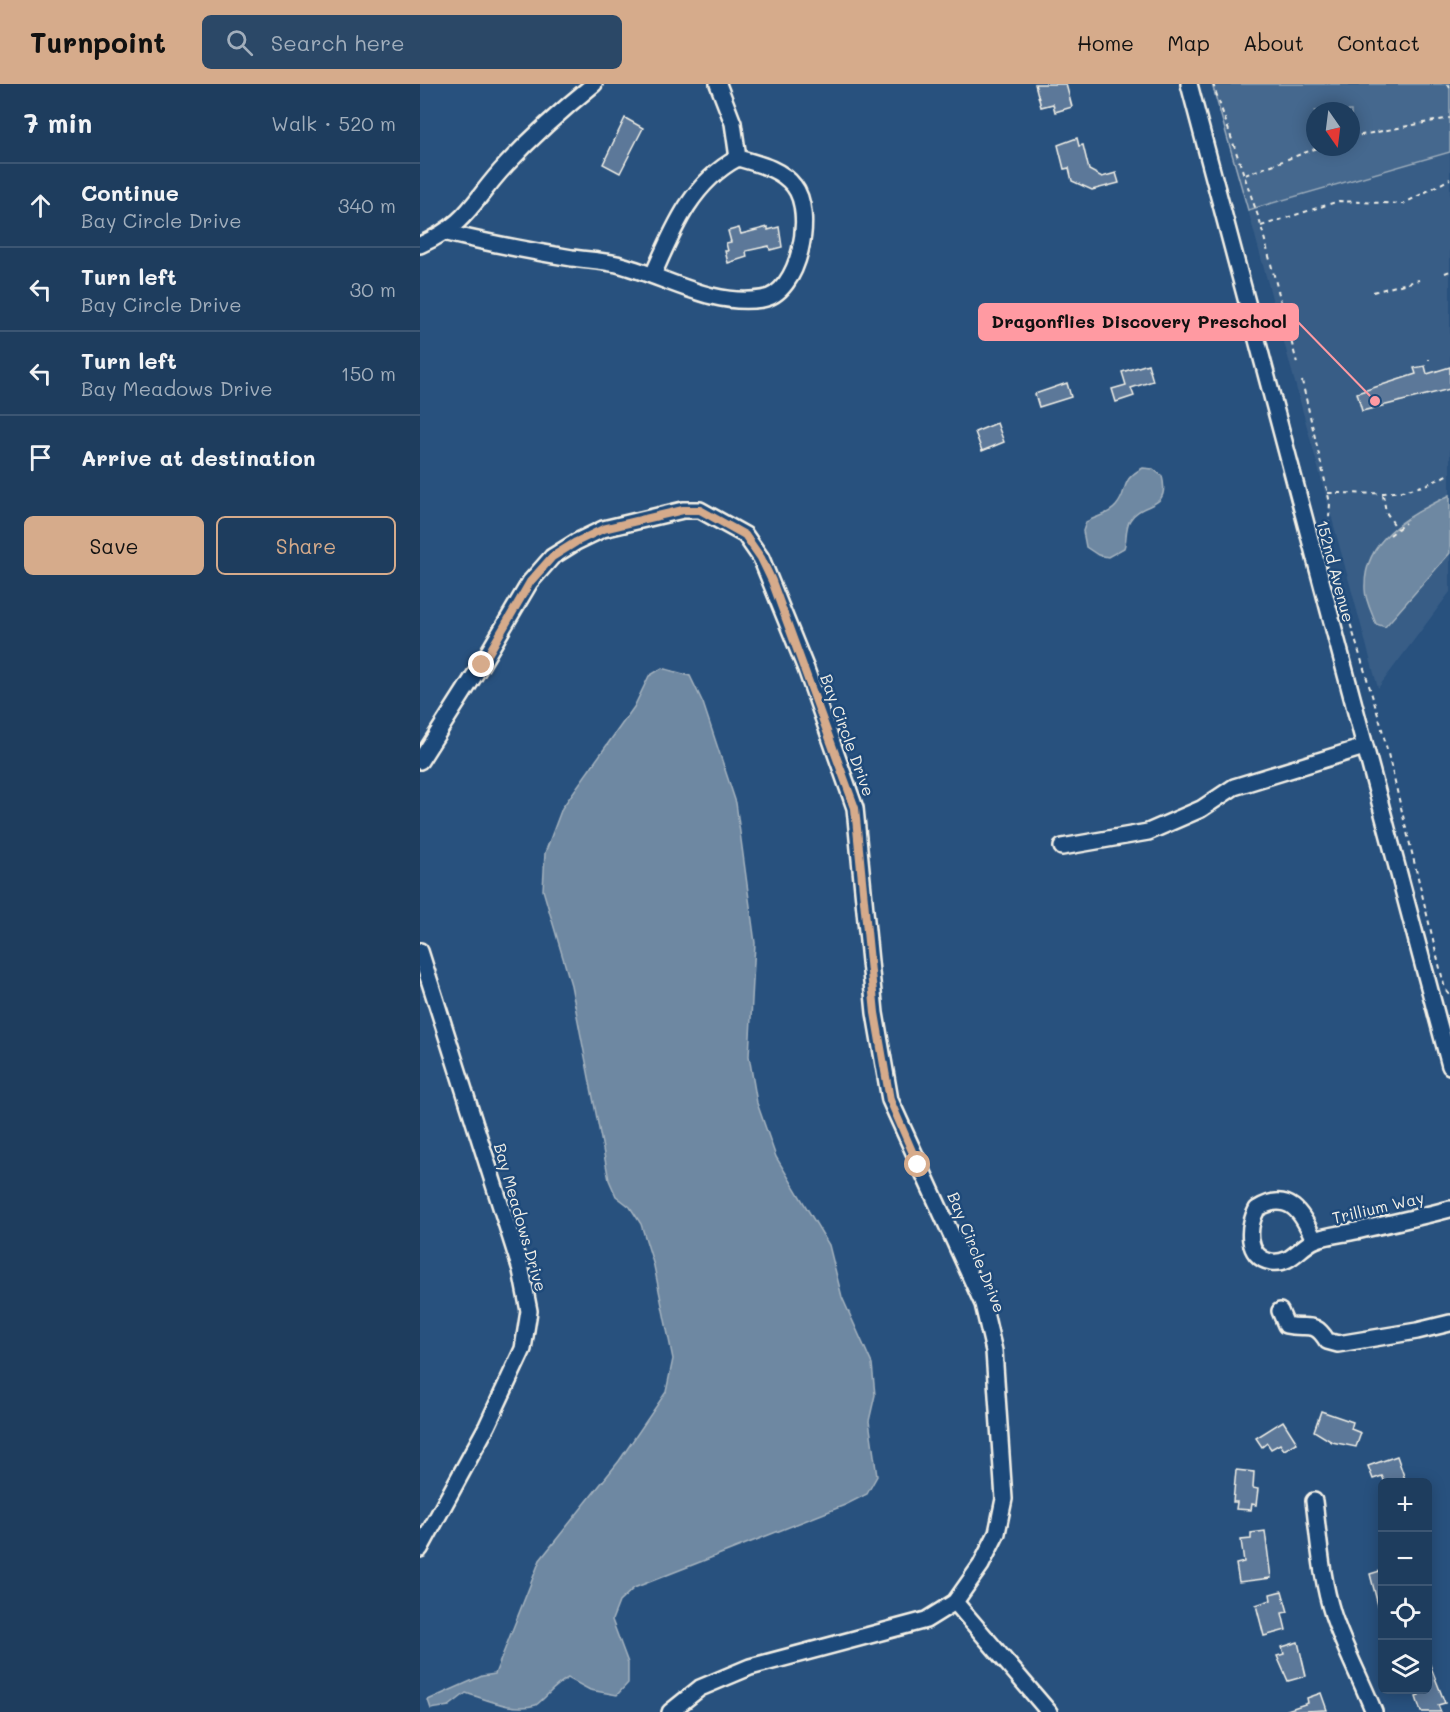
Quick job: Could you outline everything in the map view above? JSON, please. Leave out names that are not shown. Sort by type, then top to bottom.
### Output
[{"type":"street","points":[[420,245],[447,232],[482,197],[504,167],[555,116],[594,84]]},
{"type":"street","points":[[718,84],[733,123],[738,158]]},
{"type":"street","name":"152nd Avenue","points":[[1189,84],[1450,1066]]},
{"type":"street","points":[[447,232],[545,253],[616,264],[653,275],[696,292],[738,300],[763,299],[777,294],[787,284],[795,268],[802,231],[802,209],[796,188],[783,174],[738,158],[722,167],[689,202],[675,223],[653,275]]},
{"type":"street","name":"Bay Circle Drive","points":[[420,761],[482,665],[530,582],[552,557],[603,529],[683,510],[700,510],[745,535],[761,558],[842,766],[855,808],[875,1013],[890,1100],[983,1304],[994,1351],[1004,1499],[998,1533],[981,1565],[955,1602],[926,1620],[750,1667],[700,1688],[670,1712]]},
{"type":"street","points":[[1062,847],[1148,832],[1202,809],[1234,787],[1364,747]]},
{"type":"street","name":"Bay Meadows Drive","points":[[420,951],[521,1270],[529,1311],[525,1339],[516,1367],[420,1549]]},
{"type":"street","name":"Trillium Way","points":[[1314,1240],[1299,1211],[1285,1203],[1275,1201],[1257,1209],[1250,1226],[1250,1241],[1256,1251],[1262,1258],[1272,1262],[1294,1257],[1314,1240],[1450,1209]]},
{"type":"street","points":[[1280,1311],[1286,1326],[1313,1326],[1320,1330],[1326,1341],[1338,1344],[1450,1323]]},
{"type":"street","points":[[1314,1501],[1325,1582],[1332,1612],[1374,1712]]},
{"type":"street","points":[[955,1602],[1048,1712]]},
{"type":"path","points":[[1213,84],[1261,226],[1297,363]]},
{"type":"path","points":[[1448,84],[1450,88]]},
{"type":"path","points":[[1360,135],[1450,118]]},
{"type":"path","points":[[1245,175],[1306,152]]},
{"type":"path","points":[[1261,226],[1340,201],[1402,204],[1450,179]]},
{"type":"path","points":[[1445,273],[1450,271]]},
{"type":"path","points":[[1376,291],[1417,280]]},
{"type":"path","points":[[1302,381],[1330,503],[1327,549]]},
{"type":"path","points":[[1328,493],[1383,495],[1404,492],[1450,473]]},
{"type":"path","points":[[1383,495],[1390,521],[1397,529]]},
{"type":"path","points":[[1390,535],[1405,523]]},
{"type":"path","points":[[1334,571],[1381,725],[1445,989],[1450,995]]},
{"type":"shaded area","points":[[1212,84],[1450,84],[1450,152],[1248,210]]},
{"type":"shaded area","points":[[1450,152],[1450,592],[1378,688],[1248,210]]},
{"type":"shaded area","points":[[1143,468],[1153,469],[1162,476],[1164,487],[1162,495],[1154,504],[1135,514],[1130,520],[1124,548],[1108,557],[1098,555],[1086,547],[1083,531],[1086,522],[1113,509],[1120,501],[1127,481],[1135,472]]},
{"type":"shaded area","points":[[1450,495],[1450,553],[1385,627],[1376,624],[1365,593],[1366,571],[1372,556],[1392,530],[1405,520]]},
{"type":"shaded area","points":[[662,668],[690,676],[703,703],[736,803],[755,943],[749,1056],[757,1103],[776,1157],[829,1245],[842,1297],[872,1364],[875,1395],[869,1421],[877,1476],[867,1494],[845,1505],[634,1588],[619,1602],[612,1620],[628,1663],[628,1683],[617,1695],[590,1690],[568,1678],[536,1705],[510,1706],[466,1693],[449,1706],[431,1709],[428,1700],[482,1676],[495,1674],[540,1560],[619,1461],[666,1392],[673,1359],[654,1266],[641,1224],[630,1207],[616,1196],[609,1180],[571,985],[543,890],[545,853],[562,808],[634,707],[649,676]]},
{"type":"building","points":[[1035,84],[1066,84],[1072,107],[1055,112],[1053,104],[1041,107]]},
{"type":"building","points":[[625,118],[643,128],[620,173],[603,164]]},
{"type":"building","points":[[1077,138],[1079,146],[1083,145],[1089,170],[1102,177],[1116,173],[1119,183],[1092,190],[1072,181],[1069,168],[1064,169],[1058,145]]},
{"type":"building","points":[[768,227],[768,230],[779,227],[782,247],[770,250],[769,246],[746,251],[747,257],[728,263],[726,243],[731,242],[728,231],[739,228],[741,234]]},
{"type":"building","points":[[1148,364],[1153,381],[1131,388],[1134,396],[1116,402],[1112,389],[1126,385],[1122,372]]},
{"type":"building","points":[[1425,366],[1427,374],[1450,367],[1450,389],[1362,411],[1357,393],[1416,374],[1414,368]]},
{"type":"building","points":[[1067,383],[1071,397],[1039,407],[1035,394]]},
{"type":"building","points":[[997,423],[1004,442],[982,451],[975,432]]},
{"type":"building","points":[[1321,1411],[1353,1422],[1351,1429],[1361,1433],[1356,1447],[1332,1442],[1314,1431]]},
{"type":"building","points":[[1283,1421],[1297,1443],[1284,1450],[1280,1444],[1271,1449],[1267,1443],[1262,1447],[1256,1438]]},
{"type":"building","points":[[1397,1456],[1405,1478],[1383,1478],[1382,1476],[1373,1479],[1368,1466]]},
{"type":"building","points":[[1236,1470],[1254,1472],[1253,1488],[1258,1489],[1256,1505],[1252,1504],[1251,1510],[1236,1509],[1237,1502],[1233,1502]]},
{"type":"building","points":[[1265,1531],[1271,1578],[1239,1582],[1236,1564],[1244,1562],[1241,1540],[1251,1539],[1251,1533]]},
{"type":"building","points":[[1378,1572],[1378,1605],[1370,1574]]},
{"type":"building","points":[[1282,1591],[1288,1612],[1282,1613],[1286,1630],[1264,1636],[1256,1605],[1271,1600],[1270,1594]]},
{"type":"building","points":[[1298,1642],[1306,1676],[1288,1681],[1277,1656],[1284,1654],[1282,1647]]},
{"type":"building","points":[[1432,1670],[1445,1703],[1438,1705],[1441,1712],[1421,1712],[1416,1697],[1418,1694],[1432,1694]]},
{"type":"building","points":[[1321,1693],[1327,1710],[1287,1712],[1287,1710],[1308,1703],[1307,1698]]},
{"type":"place","name":"Dragonflies Discovery Preschool","points":[[1375,401]]},
{"type":"route","points":[[482,665],[508,616],[530,582],[552,557],[576,542],[603,529],[683,510],[700,510],[745,535],[761,558],[772,581],[842,766],[855,808],[875,1013],[890,1100],[918,1165]]}]
